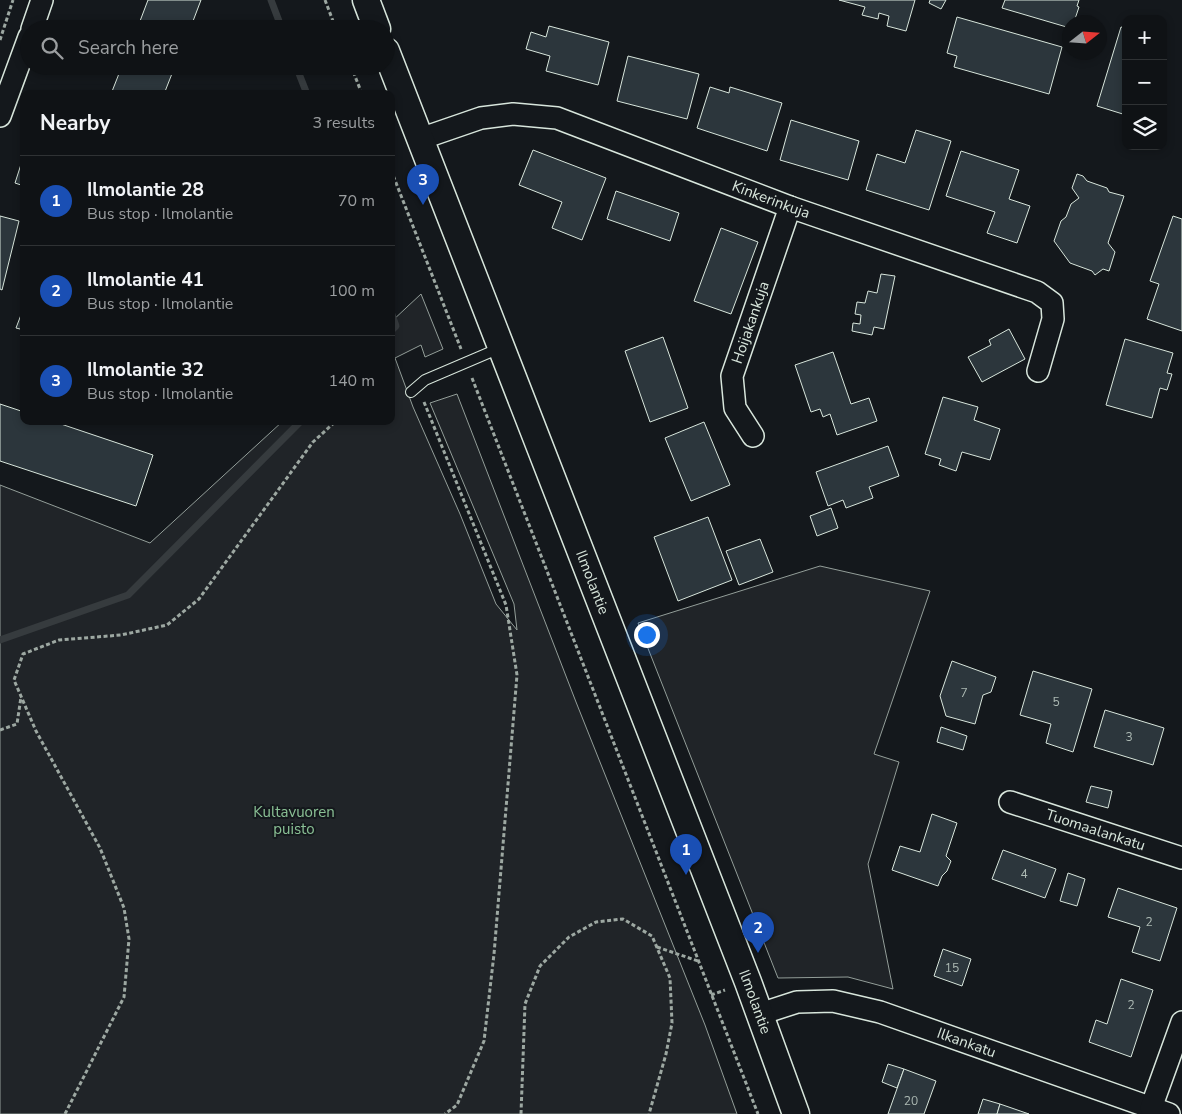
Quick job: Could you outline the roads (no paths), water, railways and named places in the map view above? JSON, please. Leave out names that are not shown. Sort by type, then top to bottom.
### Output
[{"type":"street","points":[[35,20],[42,0]]},
{"type":"street","points":[[366,0],[374,20]]},
{"type":"street","points":[[0,114],[20,61]]},
{"type":"street","name":"Ilmolantie","points":[[395,74],[760,1014],[796,1114]]},
{"type":"street","name":"Kinkerinkuja","points":[[420,139],[481,118],[513,114],[557,118],[790,207],[1037,292],[1052,303],[1053,320],[1038,371]]},
{"type":"street","name":"Hoijakankuja","points":[[754,436],[735,408],[732,376],[790,207]]},
{"type":"street","name":"Tuomaalankatu","points":[[1010,802],[1182,858]]},
{"type":"street","name":"Ilkankatu","points":[[760,1014],[798,1002],[833,1001],[880,1012],[1160,1111]]},
{"type":"street","points":[[1160,1111],[1182,1022]]},
{"type":"lane","points":[[411,392],[425,380],[501,348]]},
{"type":"waterway","points":[[271,0],[279,20]]},
{"type":"waterway","points":[[300,75],[305,90]]},
{"type":"waterway","points":[[395,323],[395,327]]},
{"type":"waterway","points":[[0,640],[128,595],[297,425]]},
{"type":"place","name":"Ilmolantie 32","points":[[423,205]]},
{"type":"place","name":"Ilmolantie 28","points":[[686,875]]},
{"type":"place","name":"Ilmolantie 41","points":[[758,953]]},
{"type":"park label","name":"Kultavuoren puisto","points":[[294,820]]}]
